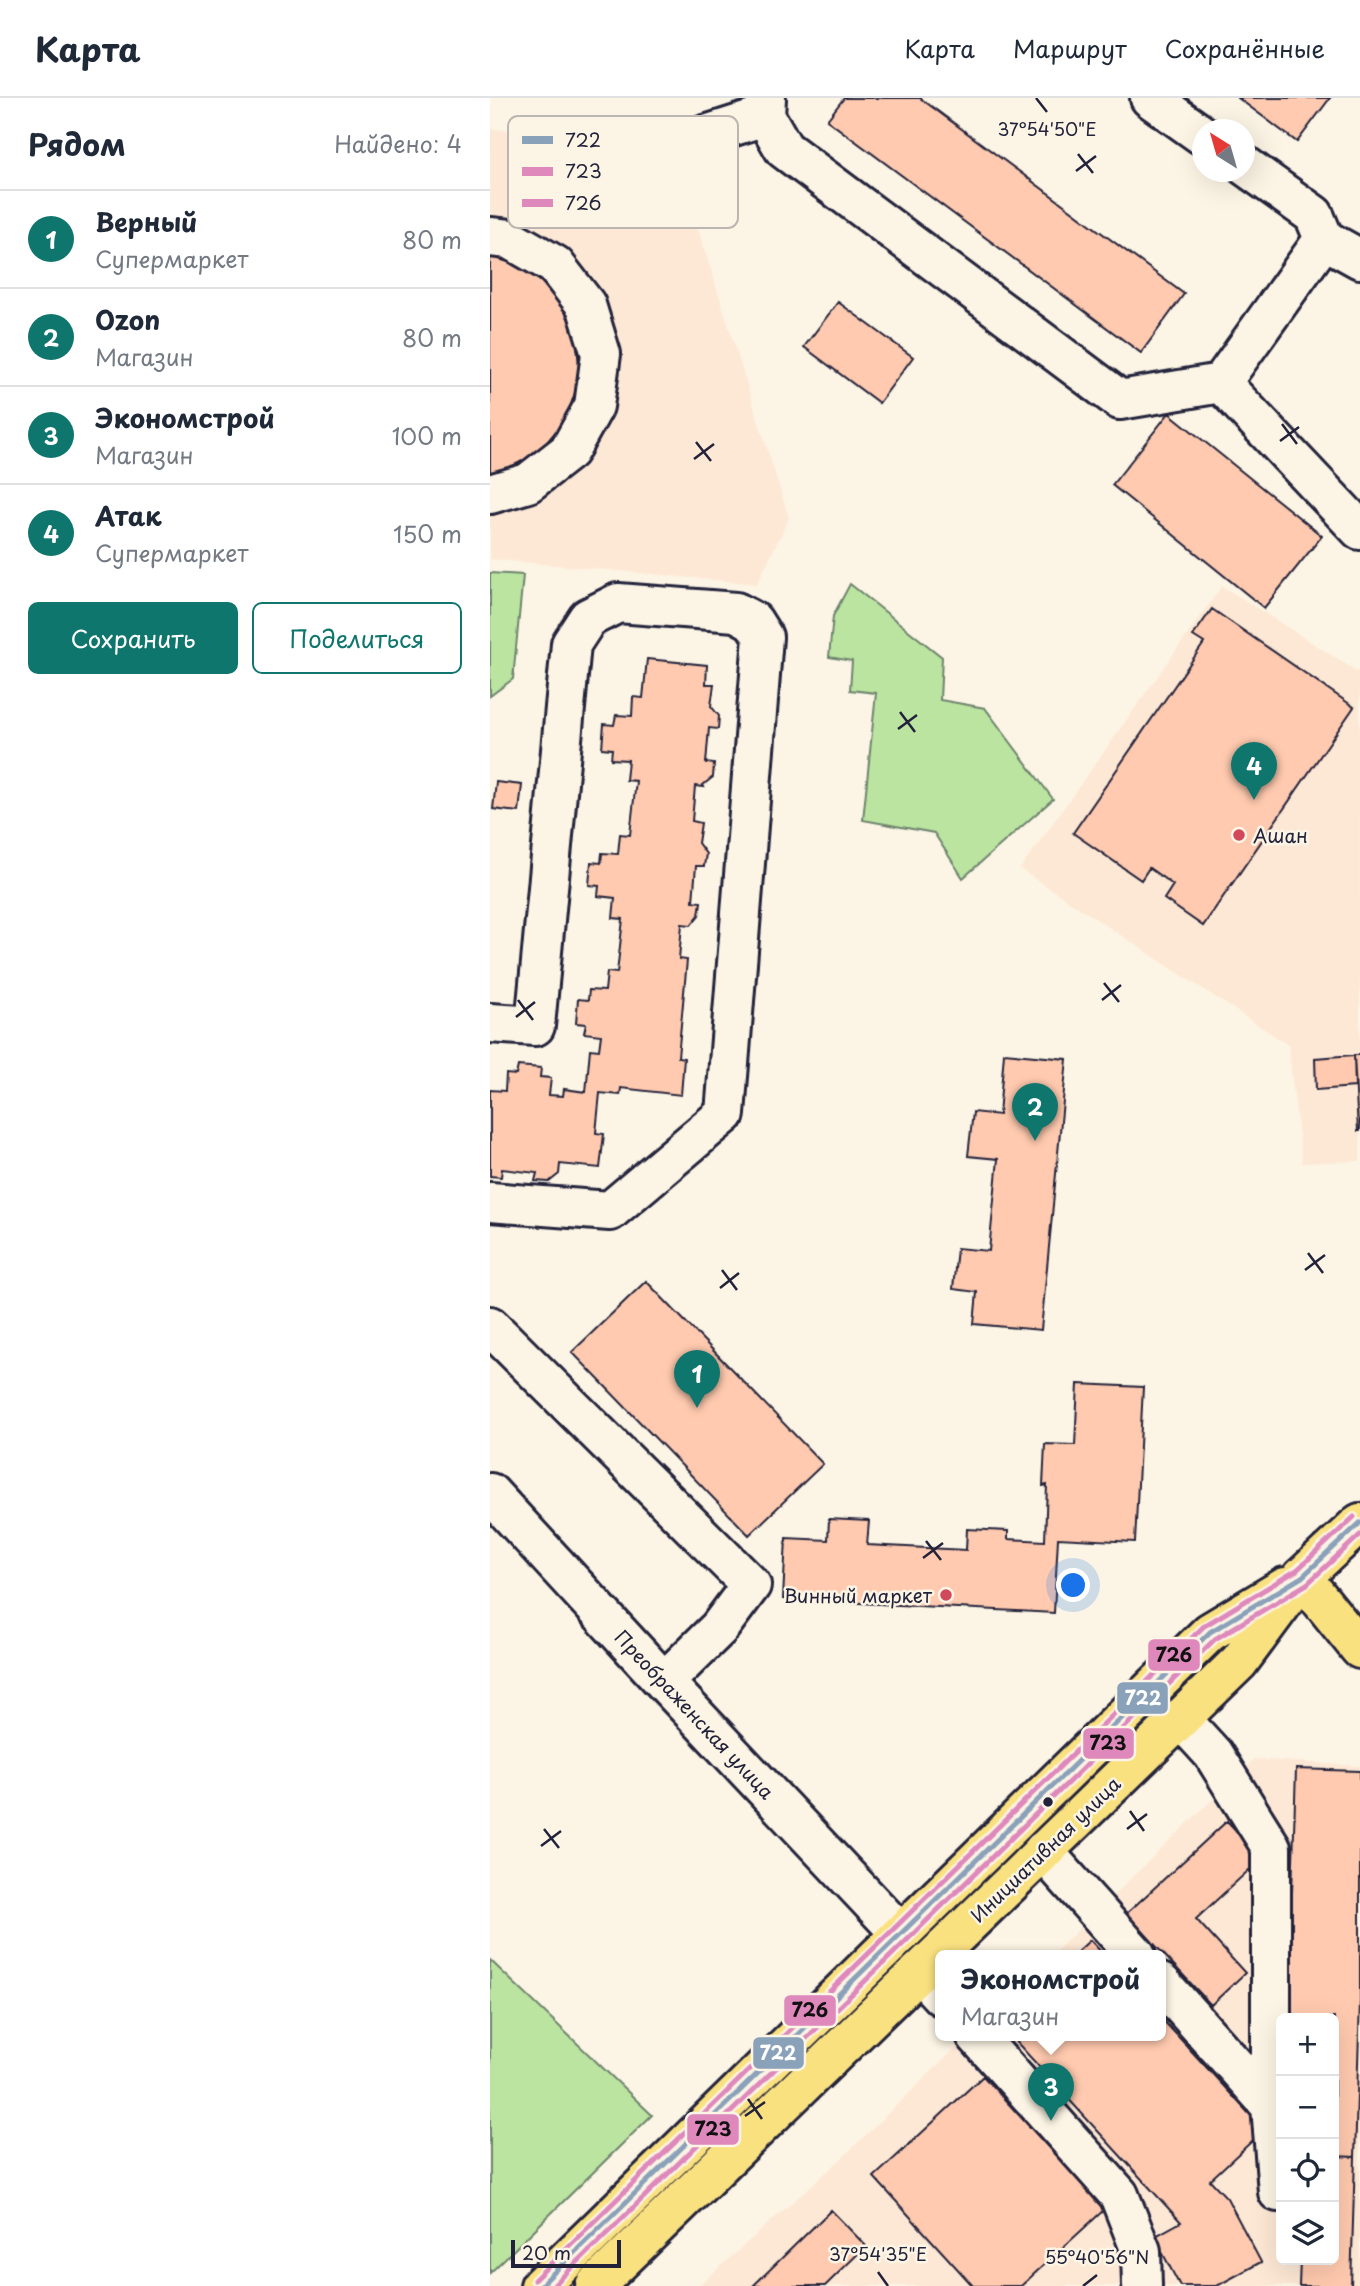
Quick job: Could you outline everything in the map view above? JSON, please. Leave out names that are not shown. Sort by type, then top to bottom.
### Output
[{"type":"main road","name":"Инициативная улица","points":[[959,1950],[1043,1851],[1239,1662],[1302,1577],[1360,1523]]},
{"type":"main road","name":"Инициативная улица","points":[[540,2286],[1210,1632],[1302,1577]]},
{"type":"main road","points":[[1302,1577],[1360,1649]]},
{"type":"main road","name":"Инициативная улица","points":[[595,2286],[930,1984]]},
{"type":"street","points":[[1150,98],[1192,128]]},
{"type":"street","points":[[738,119],[766,107],[784,149],[1120,400],[1222,383],[1324,239]]},
{"type":"street","points":[[1255,173],[1314,215],[1324,239],[1360,259]]},
{"type":"street","points":[[490,237],[510,239],[555,265],[586,305],[601,354],[594,406],[569,451],[528,483],[490,494]]},
{"type":"street","points":[[1222,383],[1360,530]]},
{"type":"street","points":[[490,1023],[535,1026],[571,644],[588,618],[618,603],[736,612],[753,621],[764,637],[725,1114],[610,1212],[490,1202]]},
{"type":"street","points":[[490,1326],[751,1585],[719,1628],[664,1682]]},
{"type":"street","name":"Преображенская улица","points":[[490,1493],[901,1934]]},
{"type":"street","points":[[1180,1718],[1213,1754],[1271,1847],[1271,2106],[1276,2167]]},
{"type":"street","points":[[1043,1851],[1132,1950]]},
{"type":"street","points":[[1166,1989],[1271,2106]]},
{"type":"street","points":[[981,2041],[1119,2195],[1141,2251],[1142,2286]]},
{"type":"shaded area","points":[[490,129],[508,130],[508,228],[698,228],[789,518],[757,584],[490,559]]},
{"type":"shaded area","points":[[1222,586],[1360,673],[1360,1161],[1302,1163],[1288,1045],[1020,869]]},
{"type":"shaded area","points":[[1254,1759],[1360,1766],[1360,2286],[698,2286],[839,2161],[963,2041],[1166,2041],[1166,1950],[1057,1950]]},
{"type":"green space","points":[[490,573],[523,575],[513,679],[490,696]]},
{"type":"green space","points":[[850,584],[942,657],[940,700],[985,708],[1053,799],[963,878],[934,833],[863,820],[876,693],[850,690],[852,661],[829,657],[833,616]]},
{"type":"green space","points":[[490,1960],[652,2115],[490,2273]]},
{"type":"building","points":[[844,98],[920,98],[1184,294],[1141,353],[827,120]]},
{"type":"building","points":[[1238,98],[1330,98],[1297,142]]},
{"type":"building","points":[[490,256],[523,267],[557,295],[576,334],[580,378],[566,419],[538,453],[499,473],[490,473]]},
{"type":"building","points":[[838,302],[913,357],[879,403],[804,347]]},
{"type":"building","points":[[1169,413],[1322,536],[1264,608],[1112,485]]},
{"type":"building","points":[[1212,609],[1354,707],[1203,926],[1164,899],[1173,885],[1149,868],[1141,880],[1073,833],[1204,643],[1193,636]]},
{"type":"building","points":[[647,659],[707,665],[706,684],[714,684],[711,706],[719,716],[718,729],[709,728],[706,763],[714,764],[713,777],[704,787],[695,786],[692,821],[701,823],[698,843],[706,854],[704,866],[696,866],[693,901],[701,902],[699,915],[691,925],[682,924],[679,959],[687,960],[678,1057],[684,1058],[681,1095],[621,1088],[620,1095],[600,1093],[596,1133],[604,1134],[600,1168],[560,1164],[559,1174],[549,1182],[535,1181],[537,1173],[502,1169],[501,1177],[490,1176],[490,1090],[505,1091],[506,1074],[516,1075],[518,1066],[541,1068],[540,1077],[551,1078],[549,1095],[563,1096],[564,1089],[586,1092],[590,1049],[599,1050],[601,1035],[584,1033],[586,1024],[576,1023],[578,999],[588,1000],[589,990],[605,991],[607,972],[617,973],[623,919],[613,918],[615,898],[598,896],[599,886],[589,885],[591,862],[601,863],[602,853],[618,854],[620,834],[630,835],[636,781],[626,780],[628,760],[611,759],[612,749],[602,748],[604,724],[614,725],[616,715],[632,716],[633,697],[643,698]]},
{"type":"building","points":[[496,782],[522,785],[519,812],[493,809]]},
{"type":"building","points":[[1004,1053],[1067,1059],[1041,1330],[974,1324],[977,1292],[953,1289],[957,1248],[989,1251],[998,1159],[968,1156],[973,1112],[999,1115]]},
{"type":"building","points":[[1354,1055],[1360,1055],[1360,1131],[1358,1131]]},
{"type":"building","points":[[1354,1055],[1355,1087],[1316,1090],[1315,1058]]},
{"type":"building","points":[[646,1281],[823,1464],[749,1535],[572,1352]]},
{"type":"building","points":[[1078,1384],[1143,1387],[1135,1542],[1058,1538],[1054,1613],[783,1599],[786,1538],[828,1540],[829,1519],[869,1521],[867,1545],[966,1550],[967,1529],[1008,1531],[1008,1539],[1045,1541],[1045,1444],[1075,1445]]},
{"type":"building","points":[[1296,1769],[1360,1771],[1360,2001],[1355,2157],[1339,2156],[1339,2013],[1288,2013]]},
{"type":"building","points":[[1227,1821],[1262,1858],[1196,1919],[1245,1973],[1211,2005],[1166,1957],[1166,1950],[1160,1950],[1126,1914]]},
{"type":"building","points":[[1090,1940],[1099,1950],[1079,1950]]},
{"type":"building","points":[[1166,2023],[1264,2130],[1210,2180],[1227,2198],[1261,2262],[1217,2286],[1180,2286],[1154,2237],[1181,2222],[1015,2041],[1166,2041]]},
{"type":"building","points":[[983,2076],[1105,2209],[1021,2286],[973,2286],[874,2177]]},
{"type":"building","points":[[1339,2156],[1355,2157],[1351,2286],[1299,2286],[1300,2265],[1339,2265]]},
{"type":"building","points":[[831,2210],[866,2246],[825,2286],[753,2286]]},
{"type":"transit line","name":"726","points":[[534,2280],[1204,1626],[1297,1570],[1354,1517]]},
{"type":"transit line","name":"722","points":[[540,2286],[1210,1632],[1302,1577],[1360,1523]]},
{"type":"transit line","name":"723","points":[[553,2286],[1215,1639],[1307,1584],[1360,1535]]},
{"type":"place","name":"Атак","points":[[1254,800]]},
{"type":"place","name":"Ашан","points":[[1239,835]]},
{"type":"place","name":"Ozon","points":[[1035,1141]]},
{"type":"place","name":"Верный","points":[[697,1408]]},
{"type":"place","name":"Винный маркет","points":[[946,1595]]},
{"type":"place","name":"Экономстрой","points":[[1051,2121]]}]
